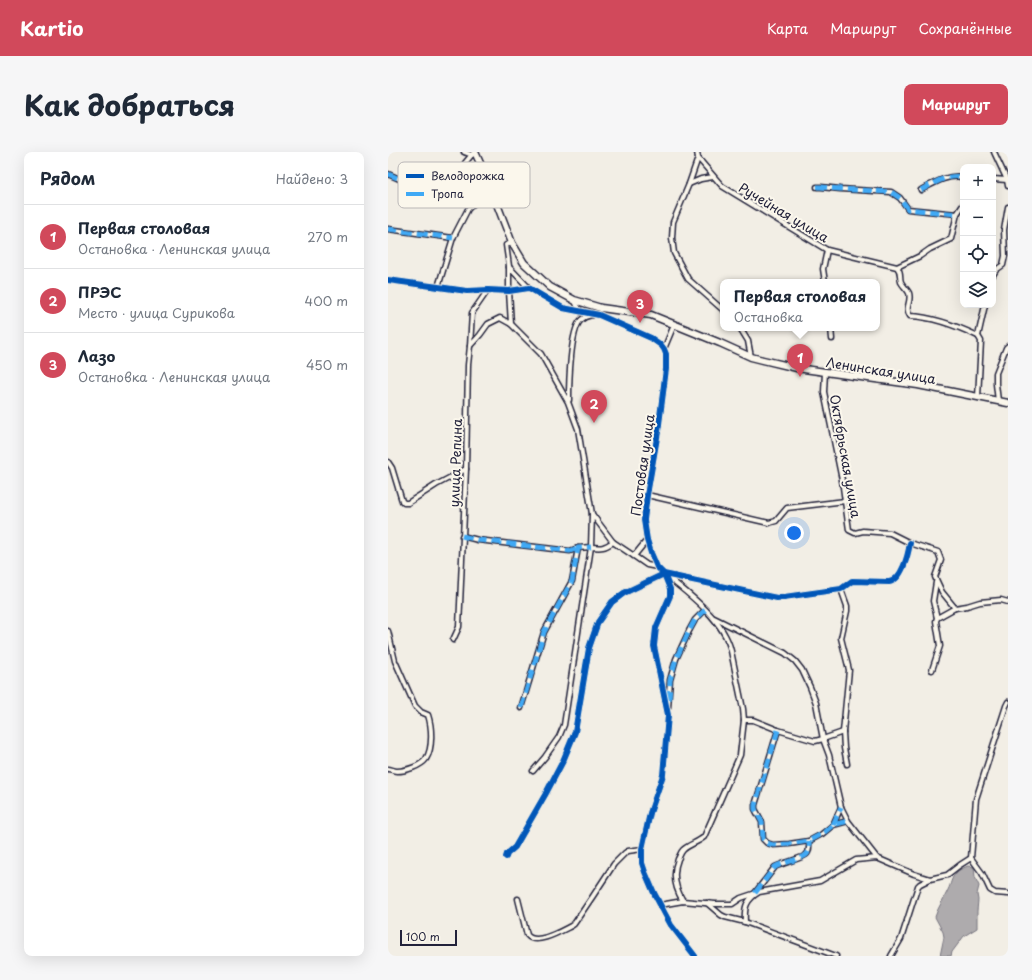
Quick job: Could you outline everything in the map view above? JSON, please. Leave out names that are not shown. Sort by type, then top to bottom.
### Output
[{"type":"main road","name":"Ленинская улица","points":[[474,153],[478,162]]},
{"type":"main road","name":"Ленинская улица","points":[[498,208],[512,243],[524,263],[550,287],[574,300],[601,308],[651,315],[751,357],[797,368],[918,386],[1008,404]]},
{"type":"street","points":[[464,152],[474,153]]},
{"type":"street","name":"Ручейная улица","points":[[697,152],[698,158],[722,186],[827,250],[897,267]]},
{"type":"street","points":[[994,152],[1007,180],[1008,186]]},
{"type":"street","points":[[465,162],[474,153]]},
{"type":"street","points":[[698,158],[673,222],[672,238],[674,253],[688,279],[720,307]]},
{"type":"street","points":[[388,174],[398,178]]},
{"type":"street","points":[[689,184],[701,179],[713,177]]},
{"type":"street","points":[[921,190],[944,178],[960,177]]},
{"type":"street","points":[[996,179],[1007,180]]},
{"type":"street","points":[[817,187],[891,192],[900,198],[908,209],[957,214]]},
{"type":"street","points":[[1003,265],[1005,256],[1004,230],[1008,207]]},
{"type":"street","points":[[438,287],[453,238],[469,208]]},
{"type":"street","points":[[960,210],[957,214],[951,239],[930,248],[920,256],[897,267],[900,273],[900,281],[909,293],[907,310],[910,316],[932,319],[959,327],[978,336],[981,341],[978,397]]},
{"type":"street","points":[[388,229],[453,238]]},
{"type":"street","points":[[511,324],[509,266],[506,245],[512,243]]},
{"type":"street","points":[[825,279],[823,269],[827,250]]},
{"type":"street","points":[[994,272],[1003,265],[1008,265]]},
{"type":"street","points":[[509,266],[529,288],[563,308],[599,315],[651,338],[664,349],[674,324]]},
{"type":"street","points":[[388,280],[467,291],[509,291],[529,288]]},
{"type":"street","name":"улица Репина","points":[[453,640],[459,627],[466,469],[468,364],[472,313],[488,290]]},
{"type":"street","points":[[574,300],[581,312]]},
{"type":"street","points":[[599,315],[601,308]]},
{"type":"street","points":[[978,336],[984,308]]},
{"type":"street","points":[[568,402],[570,362],[576,330],[580,320],[586,316],[599,315]]},
{"type":"street","points":[[470,346],[488,324],[500,318],[511,324],[541,354],[568,402],[578,429],[592,514],[591,547],[564,726],[559,738],[533,771]]},
{"type":"street","points":[[742,331],[748,341],[751,357]]},
{"type":"street","points":[[831,331],[832,339]]},
{"type":"street","points":[[998,401],[996,373],[1008,346]]},
{"type":"street","name":"Постовая улица","points":[[664,349],[666,354],[666,369],[644,520],[647,540],[651,553],[657,567],[664,574],[670,589],[670,596],[656,628],[654,646],[668,715],[663,775],[650,813],[642,849],[642,863],[660,905],[671,925],[694,956]]},
{"type":"street","name":"Октябрьская улица","points":[[825,372],[824,392],[842,480],[849,530],[855,533],[863,531],[890,533],[910,544],[938,552],[940,560],[935,577],[936,582]]},
{"type":"street","points":[[388,462],[392,468],[402,501],[404,503],[408,503],[436,485],[466,469]]},
{"type":"street","points":[[647,495],[769,522],[776,521],[787,508],[845,501]]},
{"type":"street","points":[[592,514],[613,542],[647,565],[657,567]]},
{"type":"street","points":[[462,536],[478,540],[570,551],[578,548],[601,548],[613,542]]},
{"type":"street","points":[[634,556],[647,540]]},
{"type":"street","points":[[506,857],[515,846],[563,761],[575,732],[589,648],[598,622],[612,602],[633,589],[664,574],[777,598],[841,589],[852,582],[894,582],[901,572],[910,544]]},
{"type":"street","points":[[521,708],[544,632],[572,581],[578,548]]},
{"type":"street","points":[[664,574],[691,595],[712,617],[730,642],[744,720],[740,755],[704,837],[700,841],[683,850],[677,862],[675,880],[679,895],[683,901]]},
{"type":"street","points":[[936,582],[955,608]]},
{"type":"street","points":[[932,670],[940,646],[936,621],[937,618],[933,601],[936,582]]},
{"type":"street","points":[[841,589],[847,606],[841,638],[849,670],[843,732],[847,764]]},
{"type":"street","points":[[937,618],[955,608],[980,602],[1001,600],[1008,602]]},
{"type":"street","name":"Постовая улица","points":[[667,708],[670,680],[676,659],[695,620],[705,610]]},
{"type":"street","points":[[712,617],[784,653],[796,661],[802,670],[816,704],[823,739],[829,755],[841,807],[848,821],[877,858],[914,874],[930,879]]},
{"type":"street","points":[[388,631],[395,661],[415,706],[420,712],[428,715],[431,722],[430,748],[426,759],[420,765],[407,769],[396,771],[388,769]]},
{"type":"street","points":[[1008,702],[976,799],[971,858],[982,873],[990,890],[995,893],[1008,894]]},
{"type":"street","points":[[744,720],[753,720],[778,730],[815,741],[843,732]]},
{"type":"street","points":[[778,730],[755,805],[755,810],[762,822],[764,838],[767,843],[773,845],[809,841],[822,834],[833,825],[848,821]]},
{"type":"street","points":[[833,825],[841,807]]},
{"type":"street","points":[[744,922],[746,904],[757,893],[775,867],[779,864],[805,856],[808,851],[809,841]]},
{"type":"street","points":[[518,899],[527,935],[533,939],[552,935],[574,924],[614,864],[625,853],[631,850],[642,849]]},
{"type":"street","points":[[660,905],[683,901],[732,904],[742,898],[757,893],[820,881],[856,860],[877,858]]},
{"type":"street","points":[[892,956],[901,939],[918,886],[930,879],[947,875],[971,858]]},
{"type":"street","points":[[707,903],[725,917],[744,922],[836,956]]},
{"type":"shaded area","points":[[968,866],[974,867],[975,877],[979,886],[977,894],[977,928],[964,936],[952,952],[951,956],[940,956],[944,937],[935,917],[954,875],[959,870]]},
{"type":"marked path","points":[[388,174],[398,178]]},
{"type":"marked path","points":[[921,190],[947,178],[960,176]]},
{"type":"marked path","points":[[817,187],[891,192],[900,198],[908,209],[957,214]]},
{"type":"marked path","points":[[388,229],[453,238]]},
{"type":"marked path","points":[[462,536],[478,540],[570,551],[578,548]]},
{"type":"marked path","points":[[521,708],[544,632],[572,581],[578,548],[591,547]]},
{"type":"marked path","points":[[669,700],[670,680],[676,659],[695,620],[705,610]]},
{"type":"marked path","points":[[778,730],[755,805],[755,809],[762,822],[763,839],[767,843],[773,845],[809,841],[822,834],[833,825],[848,821]]},
{"type":"marked path","points":[[833,825],[841,807]]},
{"type":"marked path","points":[[755,893],[775,867],[805,856],[809,849],[809,841]]},
{"type":"cycle path","points":[[388,280],[467,291],[509,291],[529,288],[563,308],[599,315],[651,338],[664,349],[666,354],[666,369],[644,520],[647,540],[651,553],[657,567],[664,574],[670,589],[670,596],[656,628],[654,646],[668,715],[663,775],[650,813],[642,849],[642,863],[654,893],[671,925],[695,956]]},
{"type":"cycle path","points":[[506,857],[507,854],[515,847],[563,761],[575,732],[589,648],[598,622],[612,602],[624,593],[664,574],[777,598],[841,589],[852,581],[889,582],[894,580],[901,572],[908,554],[910,543]]},
{"type":"place","name":"Лазо","points":[[640,323]]},
{"type":"place","name":"Первая столовая","points":[[800,377]]},
{"type":"place","name":"ПРЭС","points":[[594,423]]}]
